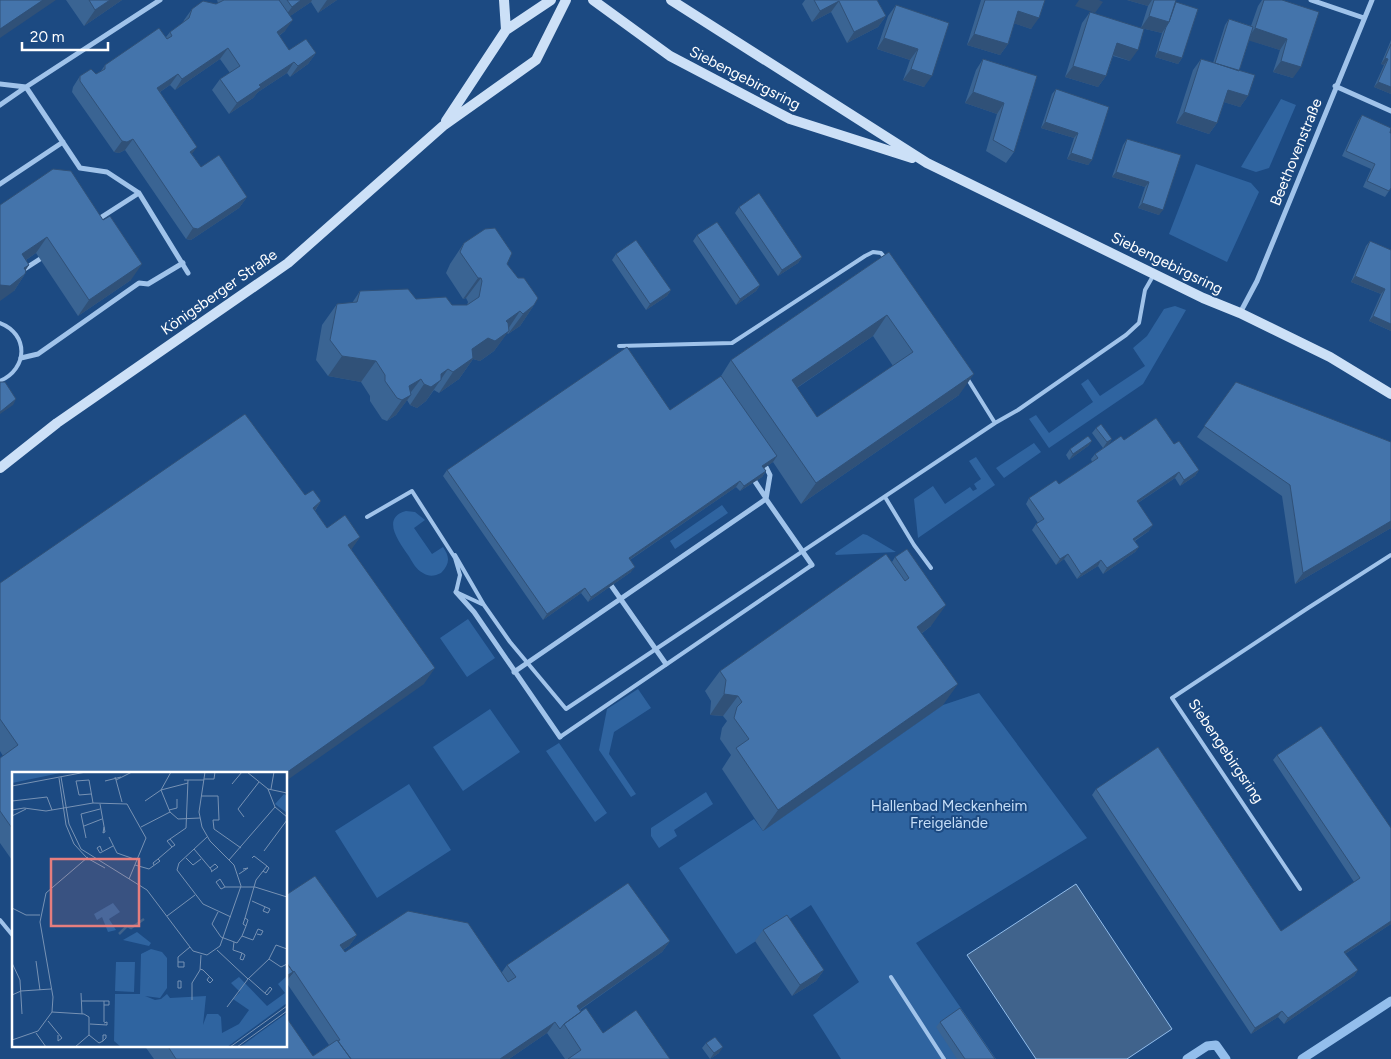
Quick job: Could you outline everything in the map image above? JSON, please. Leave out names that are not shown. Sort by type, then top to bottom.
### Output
[{"type":"street","points":[[0,105],[160,0]]},
{"type":"street","points":[[504,0],[506,30]]},
{"type":"street","name":"Königsberger Straße","points":[[443,126],[506,30],[551,0]]},
{"type":"street","name":"Königsberger Straße","points":[[0,468],[57,423],[288,263],[443,126],[536,60],[566,0]]},
{"type":"street","name":"Siebengebirgsring","points":[[593,0],[670,56],[790,119],[927,163]]},
{"type":"street","name":"Siebengebirgsring","points":[[671,0],[927,163],[1203,298],[1240,313],[1330,357],[1391,394]]},
{"type":"street","points":[[1311,0],[1364,18]]},
{"type":"street","name":"Beethovenstraße","points":[[1240,313],[1257,281],[1335,86],[1372,0]]},
{"type":"street","points":[[0,84],[26,87],[80,168],[107,172],[138,193],[188,273]]},
{"type":"street","points":[[1335,86],[1391,111]]},
{"type":"street","points":[[0,182],[63,142]]},
{"type":"street","points":[[91,224],[138,193]]},
{"type":"street","points":[[20,272],[40,259]]},
{"type":"street","points":[[21,358],[38,354],[138,283],[148,284],[183,263]]},
{"type":"street","points":[[514,672],[766,499],[770,475],[766,467]]},
{"type":"street","points":[[752,476],[812,565]]},
{"type":"street","points":[[605,577],[666,664]]},
{"type":"street","points":[[456,592],[474,612],[560,737]]},
{"type":"lane","points":[[619,346],[732,343],[865,256],[873,252],[882,253],[887,261]]},
{"type":"lane","points":[[484,605],[456,592],[460,575],[454,558],[412,491],[368,516],[412,488],[456,556],[484,605],[510,642],[566,709],[995,423],[1018,410],[1126,335],[1139,323],[1145,290],[1154,274]]},
{"type":"lane","points":[[0,323],[16,334],[21,346],[21,358],[17,369],[0,381]]},
{"type":"lane","points":[[964,373],[995,423]]},
{"type":"lane","points":[[884,497],[914,546],[931,568]]},
{"type":"lane","name":"Siebengebirgsring","points":[[1300,888],[1172,698],[1391,555]]},
{"type":"lane","points":[[560,737],[812,565]]},
{"type":"lane","points":[[0,920],[12,935]]},
{"type":"lane","points":[[891,977],[944,1059]]},
{"type":"green space","points":[[1281,99],[1296,105],[1269,168],[1256,172],[1241,167]]},
{"type":"green space","points":[[1196,164],[1251,183],[1259,192],[1227,262],[1169,234]]},
{"type":"green space","points":[[1175,306],[1186,310],[1143,384],[1049,448],[1029,419],[1036,415],[1049,433],[1093,402],[1081,384],[1088,379],[1100,396],[1145,366],[1133,348],[1147,336],[1164,309]]},
{"type":"green space","points":[[1034,443],[1041,452],[1004,478],[996,468]]},
{"type":"green space","points":[[976,457],[995,485],[918,538],[914,499],[933,486],[945,504],[970,487],[973,491],[977,489],[974,484],[981,479],[969,461]]},
{"type":"green space","points":[[722,505],[728,513],[675,549],[670,541]]},
{"type":"green space","points":[[406,511],[415,512],[425,520],[414,528],[432,554],[443,547],[448,560],[446,567],[441,573],[430,576],[421,572],[414,565],[397,538],[393,525],[394,519],[398,514]]},
{"type":"green space","points":[[863,534],[896,552],[836,555],[835,553]]},
{"type":"green space","points":[[468,619],[495,658],[467,677],[440,638]]},
{"type":"green space","points":[[638,689],[651,708],[614,732],[609,754],[636,794],[631,797],[599,750],[607,709]]},
{"type":"green space","name":"Hallenbad Meckenheim Freigelände","points":[[979,693],[1087,838],[916,943],[996,1059],[841,1059],[813,1015],[859,982],[811,905],[736,954],[679,868],[754,819],[763,831],[943,705]]},
{"type":"green space","points":[[490,709],[520,752],[463,791],[433,747]]},
{"type":"green space","points":[[559,743],[607,813],[595,822],[546,751]]},
{"type":"green space","points":[[409,784],[451,850],[377,898],[335,831]]},
{"type":"green space","points":[[706,792],[713,804],[674,830],[677,836],[659,848],[651,836],[651,828]]},
{"type":"shaded area","points":[[1076,884],[1172,1029],[1127,1059],[1036,1059],[967,955]]},
{"type":"building","points":[[0,0],[43,0],[0,29]]},
{"type":"building","points":[[89,0],[110,0],[95,10]]},
{"type":"building","points":[[224,0],[279,0],[293,20],[277,32],[289,50],[306,39],[316,53],[298,66],[294,62],[259,85],[261,87],[237,103],[220,79],[240,66],[228,48],[182,79],[178,74],[157,88],[197,147],[190,152],[201,167],[219,155],[247,197],[198,229],[193,228],[133,139],[127,142],[122,141],[80,81],[80,76],[91,69],[96,74],[105,69],[105,65],[159,28],[167,39],[172,36],[170,32],[189,18],[192,9],[203,1],[216,4]]},
{"type":"building","points":[[287,0],[301,0],[292,7]]},
{"type":"building","points":[[814,0],[877,0],[886,16],[854,32],[839,1],[820,11]]},
{"type":"building","points":[[985,0],[1045,0],[1039,18],[1018,11],[1008,44],[974,34]]},
{"type":"building","points":[[1154,0],[1176,0],[1169,22],[1149,16]]},
{"type":"building","points":[[1264,0],[1282,0],[1319,12],[1301,67],[1281,61],[1287,39],[1255,28]]},
{"type":"building","points":[[1176,2],[1198,9],[1182,58],[1158,51]]},
{"type":"building","points":[[896,5],[949,23],[932,76],[911,69],[918,49],[884,38]]},
{"type":"building","points":[[1090,12],[1144,29],[1138,50],[1117,43],[1106,76],[1073,66]]},
{"type":"building","points":[[1229,19],[1253,27],[1239,71],[1215,63]]},
{"type":"building","points":[[1391,44],[1391,87],[1378,82],[1388,59],[1385,58]]},
{"type":"building","points":[[983,59],[1037,76],[1014,152],[993,140],[1004,103],[973,92]]},
{"type":"building","points":[[1201,59],[1255,75],[1248,96],[1228,90],[1217,123],[1184,112]]},
{"type":"building","points":[[1056,89],[1109,107],[1092,160],[1071,153],[1078,133],[1045,122]]},
{"type":"building","points":[[1362,115],[1391,128],[1391,188],[1389,191],[1367,181],[1375,164],[1346,151]]},
{"type":"building","points":[[1127,139],[1181,155],[1163,210],[1142,203],[1149,182],[1116,172]]},
{"type":"building","points":[[53,169],[71,171],[103,220],[110,216],[142,264],[89,300],[47,237],[22,254],[29,265],[24,268],[25,274],[10,286],[0,285],[0,205]]},
{"type":"building","points":[[759,193],[802,257],[782,270],[739,207]]},
{"type":"building","points":[[717,222],[760,285],[740,299],[697,235]]},
{"type":"building","points":[[495,228],[512,253],[507,264],[518,278],[524,278],[538,298],[534,305],[523,314],[520,311],[506,321],[509,331],[495,341],[488,338],[472,349],[473,358],[453,372],[448,369],[441,374],[441,380],[431,387],[424,384],[421,379],[409,386],[411,395],[402,400],[397,398],[385,381],[385,375],[376,361],[342,356],[330,340],[337,304],[357,302],[360,291],[408,289],[416,299],[446,297],[452,305],[467,305],[479,297],[482,281],[460,252],[464,243],[485,229]]},
{"type":"building","points":[[636,240],[671,290],[650,304],[616,254]]},
{"type":"building","points":[[1370,241],[1391,250],[1391,324],[1373,316],[1385,289],[1355,276]]},
{"type":"building","points":[[889,252],[974,374],[816,483],[731,360]],"holes":[[[887,315],[913,352],[817,417],[792,380]]]},
{"type":"building","points":[[627,347],[670,410],[721,376],[777,456],[762,466],[766,471],[744,486],[740,481],[629,558],[635,567],[591,597],[585,588],[547,614],[447,470]]},
{"type":"building","points":[[0,382],[5,382],[16,399],[0,412]]},
{"type":"building","points":[[1236,382],[1391,442],[1391,521],[1303,573],[1290,485],[1204,426]]},
{"type":"building","points":[[245,414],[305,495],[313,490],[321,501],[313,508],[327,528],[345,515],[360,537],[348,545],[435,668],[287,772],[12,772],[12,828],[0,811],[0,758],[18,745],[0,719],[0,583]]},
{"type":"building","points":[[1156,418],[1174,444],[1179,441],[1199,470],[1184,480],[1179,472],[1137,501],[1153,525],[1133,539],[1139,547],[1107,568],[1101,560],[1081,574],[1068,554],[1060,559],[1036,524],[1044,519],[1029,498],[1056,480],[1059,484],[1098,458],[1095,454],[1121,436],[1124,440]]},
{"type":"building","points":[[1101,424],[1112,439],[1107,442],[1096,428]]},
{"type":"building","points":[[1088,436],[1092,441],[1073,454],[1070,449]]},
{"type":"building","points":[[907,549],[946,605],[917,627],[958,684],[778,810],[736,748],[749,739],[734,718],[737,707],[742,702],[738,696],[724,694],[726,680],[720,671],[886,554],[905,581],[909,578],[895,557]]},
{"type":"building","points":[[1321,726],[1391,828],[1391,921],[1344,952],[1358,970],[1288,1018],[1282,1011],[1255,1028],[1096,789],[1158,747],[1281,931],[1360,878],[1277,755]]},
{"type":"building","points":[[315,876],[357,935],[340,945],[345,952],[408,911],[468,923],[508,982],[516,977],[507,965],[628,883],[670,941],[577,1006],[581,1012],[560,1029],[555,1022],[500,1059],[351,1059],[294,971],[289,977],[293,972],[288,965],[288,894]]},
{"type":"building","points":[[787,915],[824,970],[800,985],[763,930]]},
{"type":"building","points":[[288,965],[293,972],[288,975]]},
{"type":"building","points":[[586,1008],[603,1033],[636,1010],[670,1059],[568,1059],[581,1050],[564,1024]]},
{"type":"building","points":[[960,1008],[995,1059],[965,1059],[940,1022]]},
{"type":"building","points":[[288,1020],[313,1056],[337,1040],[351,1059],[176,1059],[168,1046],[288,1046]]},
{"type":"building","points":[[715,1037],[723,1047],[714,1053],[706,1043]]},
{"type":"waterway","points":[[1302,1059],[1391,1001]]},
{"type":"waterway","points":[[1187,1059],[1207,1046],[1216,1045],[1226,1059]]}]
